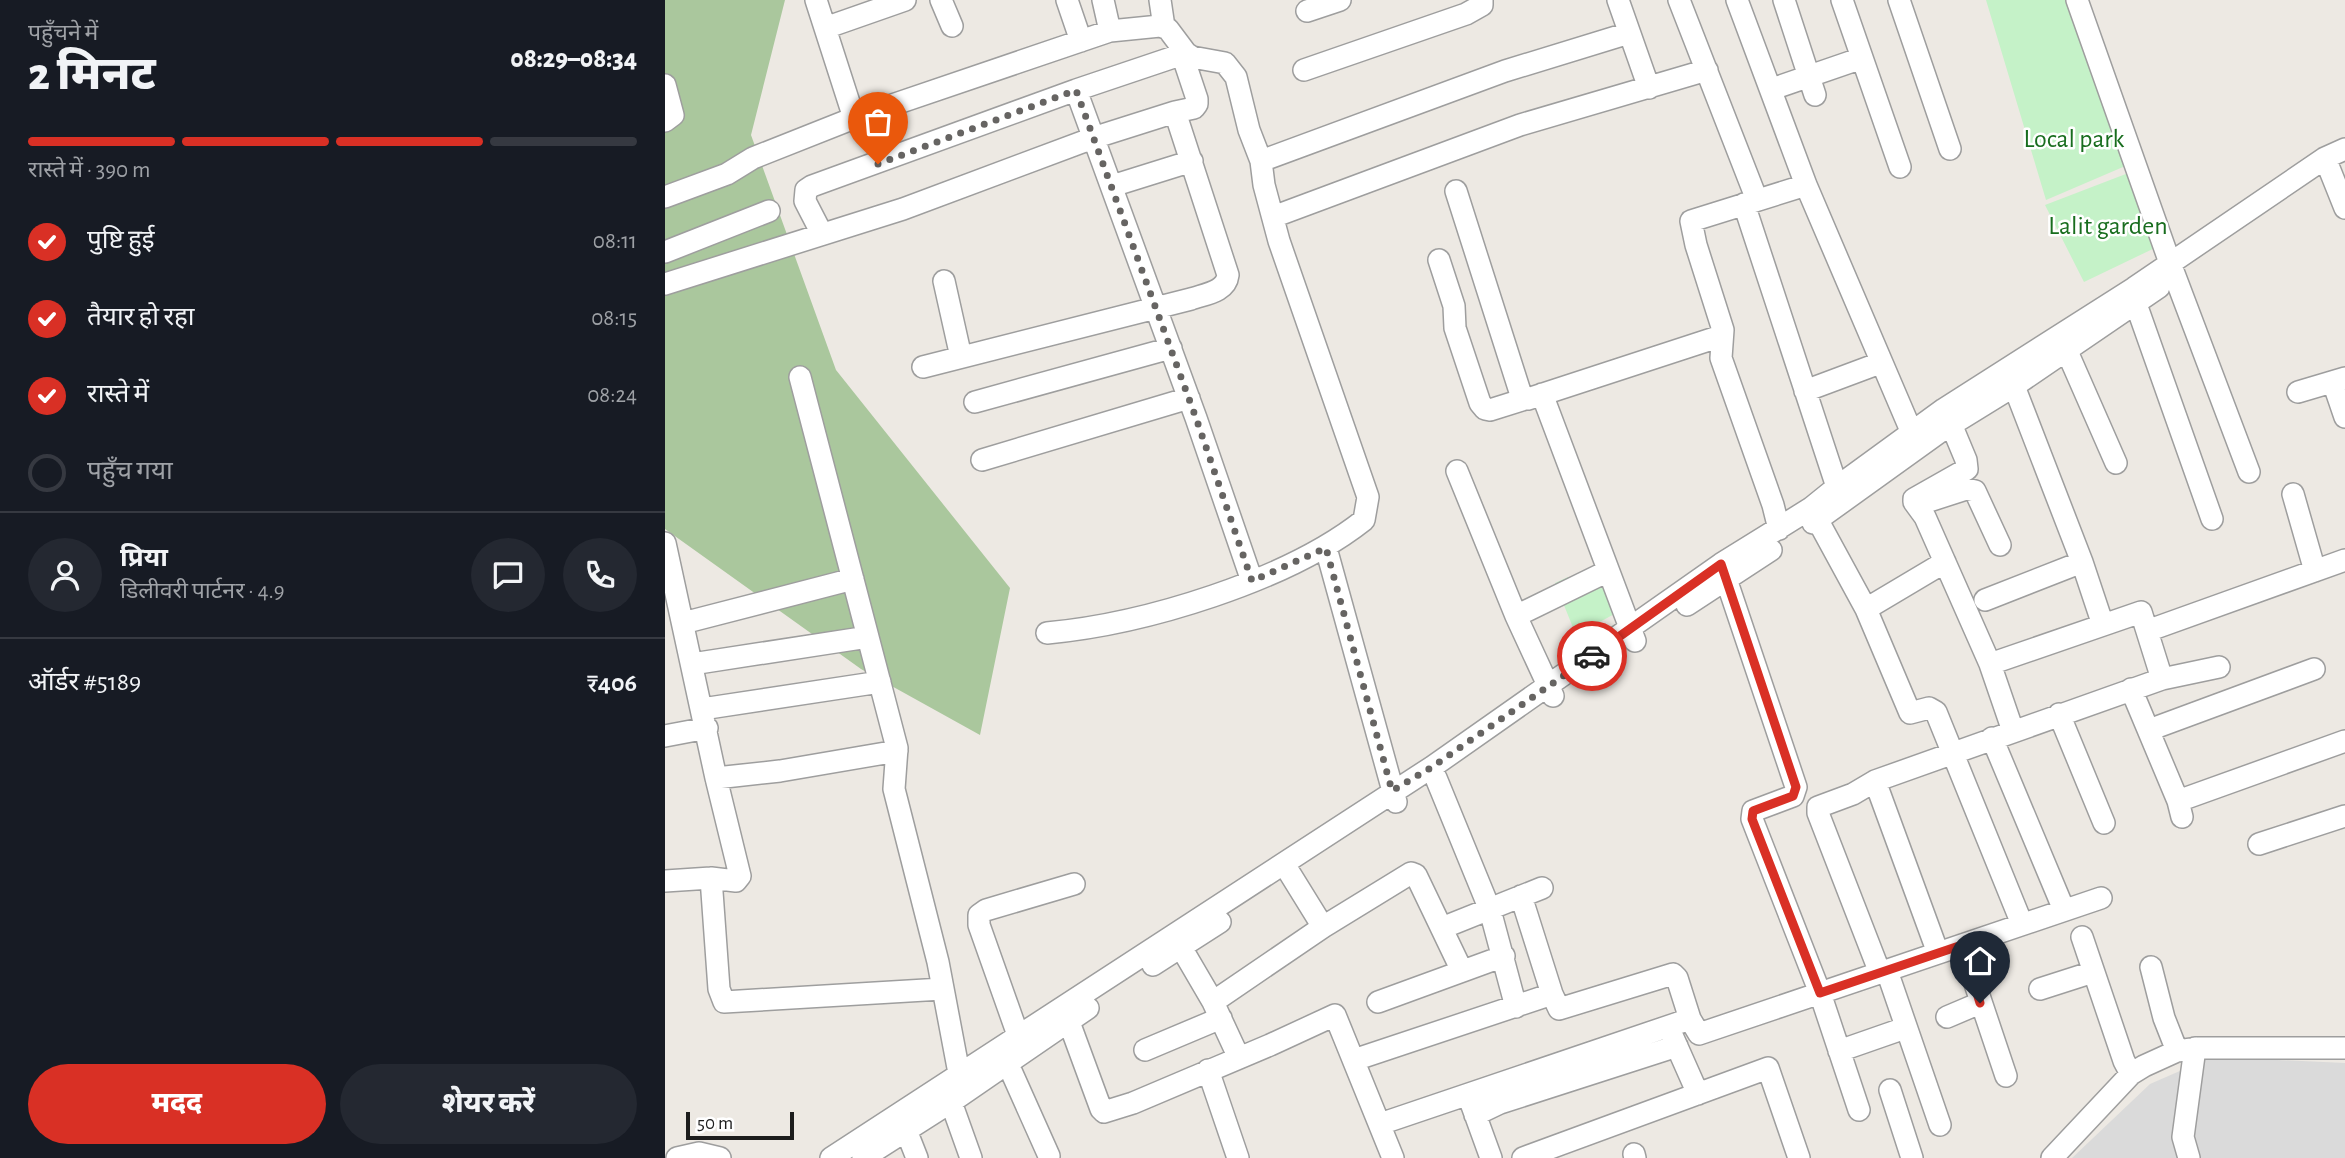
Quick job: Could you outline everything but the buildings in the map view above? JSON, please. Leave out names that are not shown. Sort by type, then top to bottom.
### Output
[{"type":"street","points":[[815,0],[855,118]]},
{"type":"street","points":[[825,28],[905,0]]},
{"type":"street","points":[[941,0],[952,26]]},
{"type":"street","points":[[1067,0],[1081,41]]},
{"type":"street","points":[[1103,0],[1110,32]]},
{"type":"street","points":[[665,284],[903,209],[1093,138],[1175,111],[1193,108],[1197,104],[1184,53],[1164,27],[1160,0]]},
{"type":"street","points":[[1307,11],[1340,0]]},
{"type":"street","points":[[1304,69],[1477,10],[1482,5],[1482,0]]},
{"type":"street","points":[[1618,0],[1649,88]]},
{"type":"street","points":[[1679,0],[1707,70],[1751,202],[1805,391],[1837,487]]},
{"type":"street","points":[[1737,0],[1806,185],[1912,433]]},
{"type":"street","points":[[1784,0],[1812,86]]},
{"type":"street","points":[[1842,0],[1900,167]]},
{"type":"street","points":[[1899,0],[1950,149]]},
{"type":"street","points":[[2077,0],[2249,472]]},
{"type":"street","points":[[665,197],[727,174],[753,158],[855,118],[1081,41],[1110,32],[1164,27]]},
{"type":"street","points":[[1261,161],[1505,71],[1629,33]]},
{"type":"street","points":[[822,234],[805,201],[806,190],[812,186],[1184,53],[1225,63],[1236,76],[1249,130],[1261,161],[1273,217],[1368,497],[1364,520],[1326,548],[1252,581],[1187,604],[1088,629],[1047,633]]},
{"type":"street","points":[[1772,89],[1812,86],[1862,58]]},
{"type":"street","points":[[1273,217],[1520,125],[1707,70]]},
{"type":"street","points":[[665,85],[673,111],[672,117],[665,121]]},
{"type":"street","points":[[1076,90],[1189,398],[1252,581]]},
{"type":"street","points":[[923,367],[1191,299],[1222,288],[1228,275],[1175,111]]},
{"type":"street","points":[[1395,798],[1436,778],[1632,634],[1951,424],[2009,378],[2333,162],[2345,149]]},
{"type":"street","points":[[1112,186],[1192,160]]},
{"type":"street","points":[[2333,162],[2345,208]]},
{"type":"street","points":[[1779,529],[1721,358],[1723,330],[1691,221],[1806,185]]},
{"type":"street","points":[[1456,191],[1519,395],[1533,396]]},
{"type":"street","points":[[665,252],[769,211]]},
{"type":"street","points":[[1439,260],[1454,306],[1455,328],[1480,403],[1485,410],[1490,411],[1721,336]]},
{"type":"street","points":[[2063,342],[2136,304],[2173,269]]},
{"type":"street","points":[[944,281],[961,357]]},
{"type":"street","points":[[2136,304],[2212,519]]},
{"type":"street","points":[[2063,342],[2116,463]]},
{"type":"street","points":[[975,402],[1171,348]]},
{"type":"street","points":[[1805,391],[1880,363]]},
{"type":"street","points":[[800,377],[897,751],[894,789],[943,989],[957,1091],[971,1158]]},
{"type":"street","points":[[1724,572],[1779,529],[1814,514],[1837,487],[1944,409],[2009,378]]},
{"type":"street","points":[[2009,378],[2082,562],[2103,625]]},
{"type":"street","points":[[2298,392],[2339,380],[2345,416]]},
{"type":"street","points":[[1533,396],[1632,634]]},
{"type":"street","points":[[982,460],[1189,398]]},
{"type":"street","points":[[1951,424],[1967,469],[1914,499],[1990,664],[2013,731]]},
{"type":"street","points":[[1457,471],[1516,616],[1551,692]]},
{"type":"street","points":[[1920,510],[1941,496],[1973,489],[2000,545]]},
{"type":"street","points":[[2293,494],[2315,571]]},
{"type":"street","points":[[1814,514],[1866,609],[1910,713],[1929,708],[1936,712],[2022,924]]},
{"type":"street","points":[[665,543],[740,876],[736,881],[711,878],[665,881]]},
{"type":"street","points":[[1326,548],[1395,798]]},
{"type":"street","points":[[2147,631],[2345,560]]},
{"type":"street","points":[[1866,609],[1945,562]]},
{"type":"street","points":[[1985,600],[2082,562]]},
{"type":"street","points":[[1516,616],[1608,571]]},
{"type":"street","points":[[1724,572],[1796,787],[1793,796],[1753,811],[1752,819],[1820,993],[1859,1110]]},
{"type":"street","points":[[683,623],[853,579]]},
{"type":"street","points":[[1990,664],[2141,611],[2162,679]]},
{"type":"street","points":[[692,664],[867,637]]},
{"type":"street","points":[[1940,1125],[1905,1028],[1817,809],[1853,794],[1875,781],[2059,714],[2162,679],[2219,667]]},
{"type":"street","points":[[2149,730],[2313,669]]},
{"type":"street","points":[[665,736],[705,718],[880,682]]},
{"type":"street","points":[[2131,689],[2180,809],[2345,741]]},
{"type":"street","points":[[863,1158],[907,1130],[1019,1038],[1178,940],[1395,798],[1432,767],[1551,692]]},
{"type":"street","points":[[2059,714],[2103,823]]},
{"type":"street","points":[[1993,738],[2064,910]]},
{"type":"street","points":[[716,778],[781,771],[897,751]]},
{"type":"street","points":[[1436,778],[1490,910],[1516,1007]]},
{"type":"street","points":[[1875,781],[1938,953]]},
{"type":"street","points":[[2259,844],[2345,816]]},
{"type":"street","points":[[1287,869],[1323,927]]},
{"type":"street","points":[[1145,1051],[1217,1010],[1323,927],[1411,873],[1416,875],[1462,971]]},
{"type":"street","points":[[711,878],[719,989],[724,1002],[943,989]]},
{"type":"street","points":[[1019,1038],[979,925],[979,915],[985,909],[1075,884]]},
{"type":"street","points":[[1442,928],[1542,888]]},
{"type":"street","points":[[1521,896],[1558,1008],[1562,1009],[1670,974],[1677,978],[1690,1019],[1696,1031],[1701,1034],[2101,898]]},
{"type":"street","points":[[2082,937],[2123,1061],[2131,1074]]},
{"type":"street","points":[[1178,940],[1217,1010],[1239,1058]]},
{"type":"street","points":[[831,1158],[1007,1062],[1069,1022],[1178,940]]},
{"type":"street","points":[[1962,945],[2006,1076]]},
{"type":"street","points":[[1378,1002],[1504,956]]},
{"type":"street","points":[[2151,967],[2164,1018],[2186,1050],[2183,1137],[2189,1158]]},
{"type":"street","points":[[2040,989],[2093,972]]},
{"type":"street","points":[[1354,1060],[1552,994]]},
{"type":"street","points":[[1947,1017],[1980,1003]]},
{"type":"street","points":[[1069,1022],[1104,1112],[1133,1103],[1239,1058],[1333,1014],[1337,1017],[1393,1158]]},
{"type":"street","points":[[1380,1124],[1690,1019]]},
{"type":"street","points":[[1667,1025],[1698,1094]]},
{"type":"street","points":[[1839,1051],[1905,1028]]},
{"type":"street","points":[[1475,1115],[1500,1103],[1677,1046]]},
{"type":"street","points":[[2052,1158],[2131,1074],[2144,1066],[2186,1050],[2214,1046],[2345,1048]]},
{"type":"street","points":[[1007,1062],[1049,1156]]},
{"type":"street","points":[[1523,1158],[1768,1068],[1798,1158]]},
{"type":"street","points":[[1208,1070],[1238,1158]]},
{"type":"street","points":[[1890,1090],[1912,1158]]},
{"type":"street","points":[[1468,1094],[1491,1158]]},
{"type":"street","points":[[907,1130],[917,1158]]},
{"type":"street","points":[[677,1158],[699,1153],[722,1158]]},
{"type":"shaded area","points":[[2212,1057],[2345,1063],[2345,1158],[2072,1158],[2150,1084]]},
{"type":"green space","points":[[665,0],[785,0],[751,135],[836,370],[1010,588],[980,735],[861,669],[665,529]]},
{"type":"green space","name":"Local park","points":[[1986,0],[2073,0],[2130,164],[2046,200]]},
{"type":"green space","name":"Lalit garden","points":[[2131,172],[2159,246],[2084,282],[2045,205]]},
{"type":"green space","points":[[1601,574],[1618,612],[1576,635],[1555,583],[1568,577],[1573,586]]},
{"type":"way so far","points":[[878,164],[1076,90],[1196,418],[1252,581],[1326,548],[1392,791],[1432,767],[1592,656]]},
{"type":"route","points":[[1592,656],[1721,564],[1796,787],[1793,796],[1753,811],[1752,819],[1820,993],[1962,945],[1980,1003]]}]
